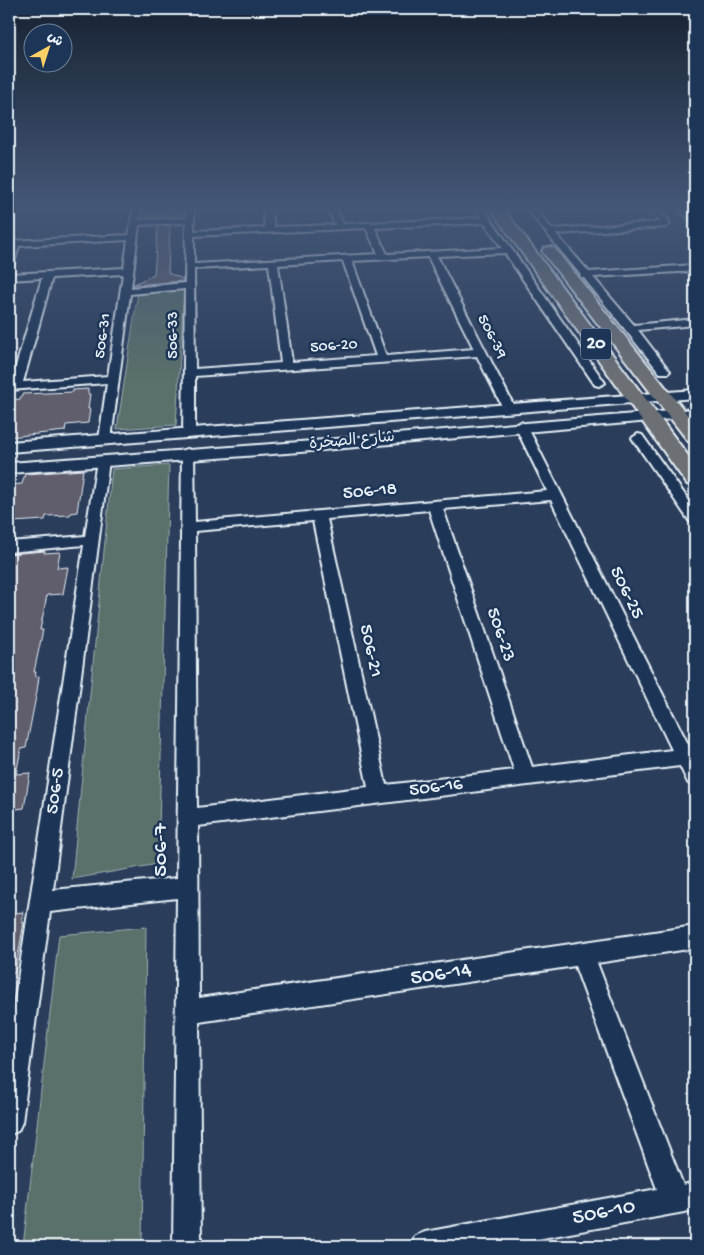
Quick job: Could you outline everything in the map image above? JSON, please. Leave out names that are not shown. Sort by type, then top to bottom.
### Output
[{"type":"main road","name":"20","points":[[533,267],[620,377],[695,479]]},
{"type":"main road","name":"20","points":[[561,267],[695,437]]},
{"type":"main road","points":[[633,331],[638,353],[638,363]]},
{"type":"main road","points":[[572,343],[620,377]]},
{"type":"street","name":"506-31","points":[[105,439],[129,267]]},
{"type":"street","points":[[190,267],[197,267]]},
{"type":"street","name":"506-33","points":[[188,433],[190,267]]},
{"type":"street","points":[[274,267],[286,366]]},
{"type":"street","points":[[351,267],[382,360]]},
{"type":"street","name":"506-39","points":[[437,267],[509,408]]},
{"type":"street","points":[[519,267],[599,383]]},
{"type":"street","points":[[577,267],[633,331],[664,371]]},
{"type":"street","points":[[584,275],[695,268]]},
{"type":"street","points":[[9,277],[128,271]]},
{"type":"street","points":[[48,275],[12,387],[113,379]]},
{"type":"street","points":[[125,291],[189,286]]},
{"type":"street","points":[[633,331],[695,322]]},
{"type":"street","name":"506-20","points":[[189,373],[481,352]]},
{"type":"street","name":"شارع الصخرة","points":[[9,447],[695,394]]},
{"type":"street","name":"شارع الصخرة","points":[[9,468],[695,413]]},
{"type":"street","points":[[297,424],[300,446]]},
{"type":"street","name":"506-25","points":[[521,426],[695,777]]},
{"type":"street","points":[[638,438],[695,519]]},
{"type":"street","name":"506-7","points":[[187,1246],[188,454]]},
{"type":"street","name":"506-5","points":[[9,1122],[14,1053],[40,902],[103,461]]},
{"type":"street","name":"506-18","points":[[188,527],[555,495]]},
{"type":"street","name":"506-23","points":[[435,506],[526,776]]},
{"type":"street","name":"506-21","points":[[319,516],[380,795]]},
{"type":"street","points":[[9,547],[91,540]]},
{"type":"street","name":"506-16","points":[[187,818],[685,757]]},
{"type":"street","points":[[40,902],[187,887]]},
{"type":"street","name":"506-14","points":[[187,1012],[695,937]]},
{"type":"street","points":[[582,954],[685,1198]]},
{"type":"street","name":"506-10","points":[[424,1246],[685,1198]]},
{"type":"green space","points":[[184,290],[176,425],[117,429],[138,292]]},
{"type":"green space","points":[[169,465],[158,864],[72,879],[112,469]]},
{"type":"green space","points":[[146,927],[142,1246],[23,1246],[59,935]]},
{"type":"building","points":[[155,267],[168,267],[168,273],[183,279],[183,281],[133,285],[154,274]]},
{"type":"building","points":[[88,389],[88,394],[90,394],[88,409],[90,409],[88,423],[66,425],[65,431],[9,437],[9,400],[20,399],[22,394],[73,392],[73,390]]},
{"type":"building","points":[[83,470],[77,512],[70,515],[46,516],[45,520],[13,522],[14,520],[9,520],[9,485],[22,484],[25,474]]},
{"type":"building","points":[[45,551],[44,553],[60,552],[57,568],[68,567],[63,594],[47,595],[40,630],[43,630],[34,672],[36,672],[35,677],[39,676],[37,691],[26,748],[21,749],[16,774],[30,773],[24,808],[9,810],[9,554]]},
{"type":"building","points":[[23,912],[21,923],[24,922],[15,973],[9,972],[9,914]]}]
